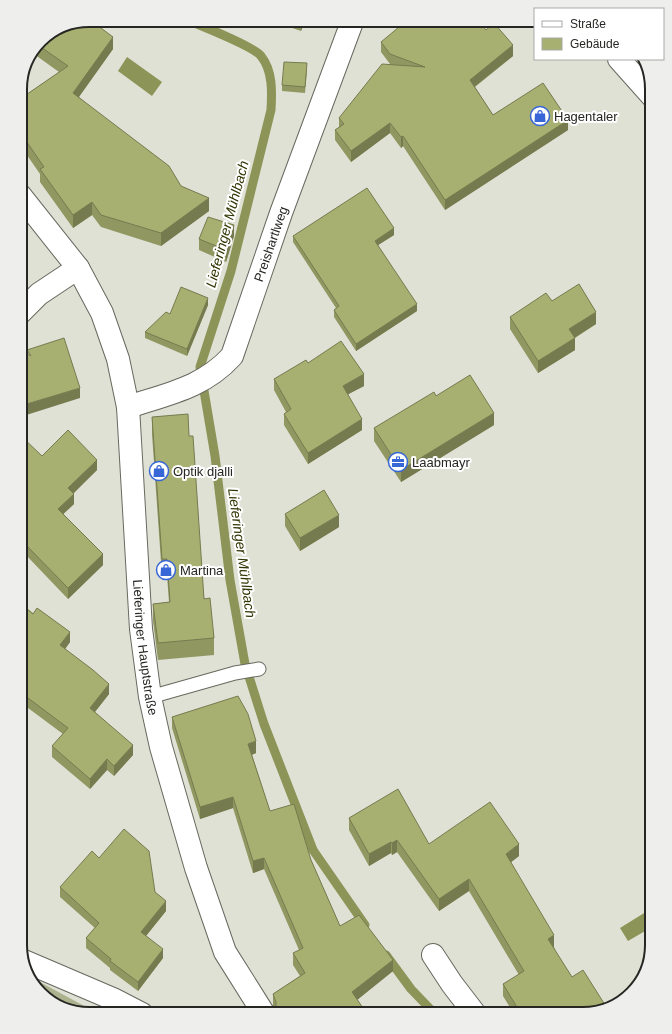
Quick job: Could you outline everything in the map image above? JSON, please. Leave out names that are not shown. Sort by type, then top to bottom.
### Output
[{"type":"street","name":"Preishartlweg","points":[[128,407],[189,388],[214,373],[232,356],[281,213],[350,27]]},
{"type":"street","points":[[620,60],[645,88]]},
{"type":"street","name":"Lieferinger Hauptstraße","points":[[27,204],[78,268],[102,313],[118,359],[128,407],[141,629],[150,697],[161,747],[177,806],[196,868],[225,952],[260,1007]]},
{"type":"street","points":[[27,306],[39,294],[78,268]]},
{"type":"street","points":[[433,954],[452,984],[470,1007]]},
{"type":"street","points":[[30,964],[128,1007]]},
{"type":"lane","points":[[150,697],[236,673],[259,669]]},
{"type":"shaded area","points":[[127,57],[162,82],[152,96],[118,71]]},
{"type":"shaded area","points":[[645,912],[645,931],[628,941],[620,928]]},
{"type":"shaded area","points":[[39,981],[86,1007],[69,1004],[58,999],[45,989]]},
{"type":"building","points":[[100,27],[113,37],[73,93],[169,166],[181,186],[209,198],[161,233],[101,215],[92,202],[73,215],[40,169],[44,167],[27,142],[27,94],[68,66],[43,48],[58,35],[77,28]]},
{"type":"building","points":[[399,27],[484,27],[486,30],[489,27],[497,27],[513,45],[470,80],[493,115],[543,83],[568,120],[445,200],[403,136],[401,137],[390,123],[351,151],[335,130],[344,124],[339,118],[382,64],[425,67],[390,54],[381,42]]},
{"type":"building","points":[[284,62],[307,63],[305,87],[282,85]]},
{"type":"building","points":[[367,188],[394,228],[375,241],[417,304],[356,344],[334,310],[339,306],[293,236]]},
{"type":"building","points":[[208,217],[234,225],[226,250],[199,239]]},
{"type":"building","points":[[579,284],[596,312],[569,329],[575,338],[538,361],[510,317],[546,293],[552,301]]},
{"type":"building","points":[[181,287],[208,298],[187,349],[145,332],[166,312],[170,314]]},
{"type":"building","points":[[64,338],[80,388],[27,404],[27,353],[31,356],[27,350]]},
{"type":"building","points":[[341,341],[364,374],[343,386],[362,419],[308,453],[284,414],[291,409],[274,379],[306,360],[308,363]]},
{"type":"building","points":[[470,375],[494,413],[401,470],[374,428],[434,392],[436,396]]},
{"type":"building","points":[[188,414],[189,436],[193,436],[204,599],[210,598],[214,638],[158,643],[153,604],[170,602],[167,559],[162,559],[152,417]]},
{"type":"building","points":[[68,430],[97,460],[68,488],[74,494],[58,509],[103,554],[68,588],[27,546],[27,442],[42,456]]},
{"type":"building","points":[[324,490],[339,515],[300,538],[285,514]]},
{"type":"building","points":[[37,608],[70,632],[60,645],[109,684],[90,708],[133,745],[114,766],[107,759],[90,779],[52,746],[68,728],[27,697],[27,609],[33,614]]},
{"type":"building","points":[[238,696],[248,714],[256,741],[248,744],[270,811],[294,804],[311,860],[340,926],[359,915],[393,960],[352,992],[362,1007],[277,1007],[273,994],[305,973],[293,953],[303,948],[264,858],[253,861],[233,797],[200,807],[172,717]]},
{"type":"building","points":[[398,789],[429,844],[490,802],[519,844],[506,854],[554,935],[548,939],[572,977],[583,970],[604,1003],[583,1007],[517,1007],[503,984],[524,971],[469,879],[439,899],[397,840],[369,854],[349,818]]},
{"type":"building","points":[[124,829],[149,851],[155,892],[166,901],[141,932],[163,949],[138,982],[110,961],[111,959],[86,938],[99,923],[60,887],[92,851],[99,858]]},
{"type":"waterway","name":"Lieferinger Mühlbach","points":[[204,27],[231,38],[257,52],[268,68],[271,82],[271,110],[231,271],[200,367],[215,456],[230,580],[245,664],[264,724],[313,850],[365,925]]},
{"type":"waterway","name":"Lieferinger Mühlbach","points":[[386,955],[411,989],[428,1007]]},
{"type":"place","name":"Hagentaler","points":[[540,116]]},
{"type":"place","name":"Laabmayr","points":[[398,462]]},
{"type":"place","name":"Optik djalli","points":[[159,471]]},
{"type":"place","name":"Martina","points":[[166,570]]}]
